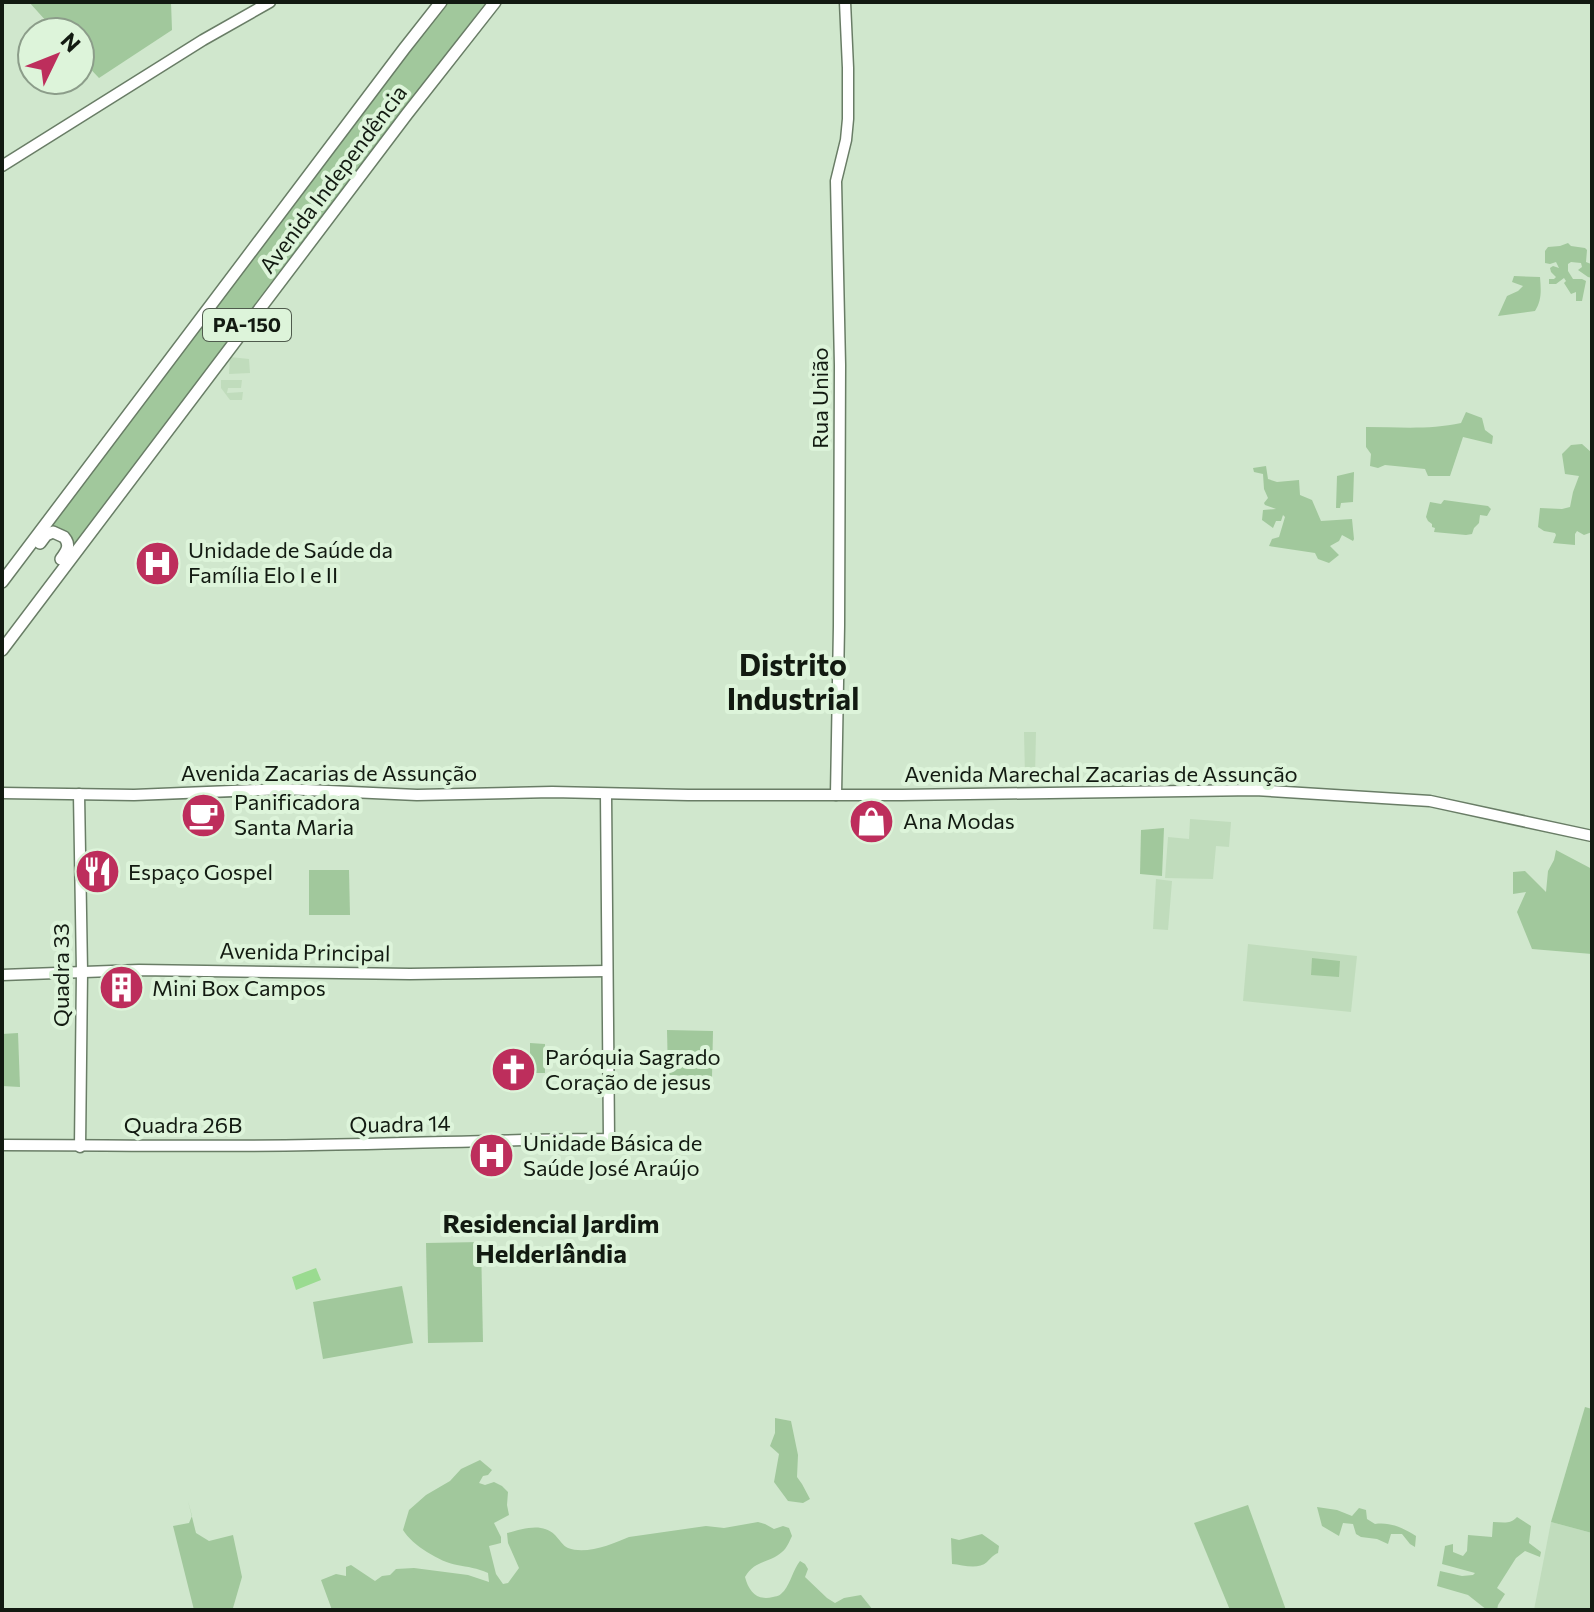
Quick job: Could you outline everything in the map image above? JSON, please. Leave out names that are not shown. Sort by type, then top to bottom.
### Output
[{"type":"main road","name":"Avenida Independência","points":[[2,582],[441,2]]},
{"type":"main road","name":"Avenida Independência","points":[[6,645],[495,2]]},
{"type":"main road","points":[[2,592],[46,535],[53,532],[64,537],[67,551],[18,619],[6,645]]},
{"type":"street","points":[[2,166],[203,40],[270,2]]},
{"type":"street","name":"Rua União","points":[[836,795],[840,365],[836,181],[848,119],[845,2]]},
{"type":"street","name":"Avenida Zacarias de Assunção","points":[[2,793],[134,795],[284,789],[417,795],[606,794]]},
{"type":"street","name":"Avenida Marechal Zacarias de Assunção","points":[[606,794],[1054,794],[1255,790],[1430,801],[1592,836]]},
{"type":"street","name":"Quadra 33","points":[[79,794],[82,972],[80,1147]]},
{"type":"street","points":[[606,794],[607,971]]},
{"type":"street","name":"Avenida Principal","points":[[2,975],[234,970],[410,974],[607,971]]},
{"type":"street","name":"Quadra 14","points":[[287,1145],[609,1139],[607,971]]},
{"type":"street","name":"Quadra 26B","points":[[2,1145],[287,1145]]},
{"type":"shaded area","points":[[29,2],[171,2],[172,30],[99,78],[96,75],[96,16],[42,16]]},
{"type":"shaded area","points":[[444,2],[486,2],[74,544],[64,532],[50,525]]},
{"type":"shaded area","points":[[1568,243],[1585,248],[1586,262],[1591,264],[1592,278],[1578,270],[1582,267],[1581,263],[1568,264],[1573,279],[1586,281],[1582,301],[1576,301],[1576,292],[1571,294],[1564,278],[1556,284],[1549,284],[1549,279],[1556,277],[1550,268],[1559,268],[1556,262],[1545,263],[1545,251],[1548,247]]},
{"type":"shaded area","points":[[1514,276],[1540,277],[1537,307],[1535,311],[1498,316],[1507,296],[1523,286],[1512,282]]},
{"type":"shaded area","points":[[230,357],[249,359],[250,373],[229,374]]},
{"type":"shaded area","points":[[221,380],[242,380],[241,388],[228,388],[227,393],[243,392],[242,400],[230,400],[221,388]]},
{"type":"shaded area","points":[[1466,412],[1482,418],[1485,430],[1493,436],[1492,444],[1463,437],[1450,476],[1428,476],[1425,469],[1370,466],[1366,427],[1449,425],[1461,423]]},
{"type":"shaded area","points":[[1582,444],[1592,453],[1592,532],[1584,535],[1577,531],[1575,545],[1553,543],[1555,533],[1538,527],[1540,508],[1570,507],[1579,476],[1565,474],[1562,454],[1571,445]]},
{"type":"shaded area","points":[[1266,466],[1268,479],[1277,482],[1299,480],[1300,495],[1312,500],[1321,521],[1352,519],[1353,541],[1342,535],[1330,546],[1339,555],[1329,563],[1318,559],[1315,553],[1269,546],[1272,539],[1279,537],[1285,517],[1283,515],[1281,521],[1276,521],[1273,528],[1262,520],[1263,510],[1276,509],[1265,505],[1268,498],[1263,474],[1254,472],[1253,468]]},
{"type":"shaded area","points":[[1354,472],[1353,502],[1341,503],[1340,508],[1336,508],[1337,476]]},
{"type":"shaded area","points":[[1444,500],[1491,509],[1487,516],[1480,515],[1472,534],[1434,532],[1435,528],[1426,517],[1430,502],[1441,504]]},
{"type":"shaded area","points":[[1024,732],[1036,732],[1035,776],[1025,775]]},
{"type":"shaded area","points":[[1190,819],[1231,822],[1229,847],[1216,846],[1213,879],[1165,878],[1168,837],[1189,839]]},
{"type":"shaded area","points":[[1164,828],[1162,876],[1140,874],[1141,830]]},
{"type":"shaded area","points":[[1556,850],[1592,869],[1592,954],[1532,949],[1517,912],[1526,892],[1513,894],[1513,872],[1525,871],[1546,892],[1548,871]]},
{"type":"shaded area","points":[[309,870],[349,870],[350,915],[309,915]]},
{"type":"shaded area","points":[[1156,879],[1172,881],[1168,930],[1153,929]]},
{"type":"shaded area","points":[[1248,944],[1357,956],[1351,1012],[1243,1001]]},
{"type":"shaded area","points":[[1312,958],[1340,961],[1339,977],[1311,975]]},
{"type":"shaded area","points":[[667,1030],[713,1031],[712,1077],[668,1075]]},
{"type":"shaded area","points":[[18,1033],[20,1087],[2,1086],[2,1034]]},
{"type":"shaded area","points":[[530,1043],[545,1044],[545,1073],[530,1073]]},
{"type":"shaded area","points":[[481,1242],[483,1342],[428,1343],[426,1243]]},
{"type":"shaded area","points":[[316,1268],[321,1280],[296,1290],[292,1277]]},
{"type":"shaded area","points":[[402,1286],[413,1343],[323,1359],[313,1302]]},
{"type":"shaded area","points":[[1585,1407],[1592,1409],[1592,1533],[1551,1522]]},
{"type":"shaded area","points":[[775,1418],[791,1421],[798,1455],[797,1477],[810,1499],[803,1503],[788,1501],[774,1482],[779,1454],[770,1446],[775,1433]]},
{"type":"shaded area","points":[[480,1460],[492,1470],[479,1483],[494,1482],[508,1492],[509,1515],[494,1523],[501,1543],[489,1546],[496,1574],[503,1584],[508,1583],[519,1568],[507,1533],[519,1530],[544,1529],[566,1547],[583,1550],[599,1548],[629,1537],[758,1522],[774,1529],[789,1528],[792,1536],[782,1552],[753,1567],[745,1577],[754,1594],[767,1598],[780,1594],[800,1561],[808,1569],[805,1577],[827,1598],[835,1603],[861,1595],[873,1610],[332,1610],[321,1580],[336,1574],[346,1576],[346,1567],[351,1565],[375,1581],[396,1569],[414,1568],[468,1575],[489,1582],[488,1573],[435,1557],[403,1530],[409,1510],[426,1495],[450,1481],[461,1469]]},
{"type":"shaded area","points":[[1248,1505],[1286,1610],[1230,1610],[1194,1523]]},
{"type":"shaded area","points":[[1317,1507],[1352,1516],[1359,1508],[1366,1510],[1367,1519],[1375,1524],[1397,1526],[1416,1536],[1415,1547],[1402,1534],[1391,1534],[1388,1544],[1361,1537],[1356,1534],[1353,1524],[1343,1523],[1339,1536],[1322,1526]]},
{"type":"shaded area","points":[[192,1516],[196,1533],[209,1541],[233,1535],[242,1577],[233,1608],[194,1610],[173,1526],[189,1523]]},
{"type":"shaded area","points":[[1517,1517],[1531,1526],[1529,1543],[1541,1552],[1540,1557],[1525,1551],[1516,1558],[1497,1588],[1505,1594],[1497,1610],[1487,1610],[1468,1595],[1437,1586],[1440,1571],[1462,1576],[1475,1573],[1442,1564],[1445,1546],[1453,1544],[1453,1552],[1463,1556],[1467,1551],[1468,1535],[1492,1537],[1493,1522],[1509,1522]]},
{"type":"shaded area","points":[[1551,1522],[1592,1533],[1592,1610],[1534,1610]]},
{"type":"shaded area","points":[[982,1534],[999,1546],[998,1553],[979,1566],[952,1564],[951,1538],[959,1540]]},
{"type":"place","name":"Unidade de Saúde da Família Elo I e II","points":[[157,563]]},
{"type":"place","name":"Panificadora Santa Maria","points":[[203,815]]},
{"type":"place","name":"Ana Modas","points":[[872,821]]},
{"type":"place","name":"Espaço Gospel","points":[[97,872]]},
{"type":"place","name":"Mini Box Campos","points":[[121,988]]},
{"type":"place","name":"Paróquia Sagrado Coração de jesus","points":[[514,1070]]},
{"type":"place","name":"Unidade Básica de Saúde José Araújo","points":[[492,1156]]},
{"type":"district","name":"Distrito Industrial","points":[[793,683]]},
{"type":"district","name":"Residencial Jardim Helderlândia","points":[[551,1239]]}]
